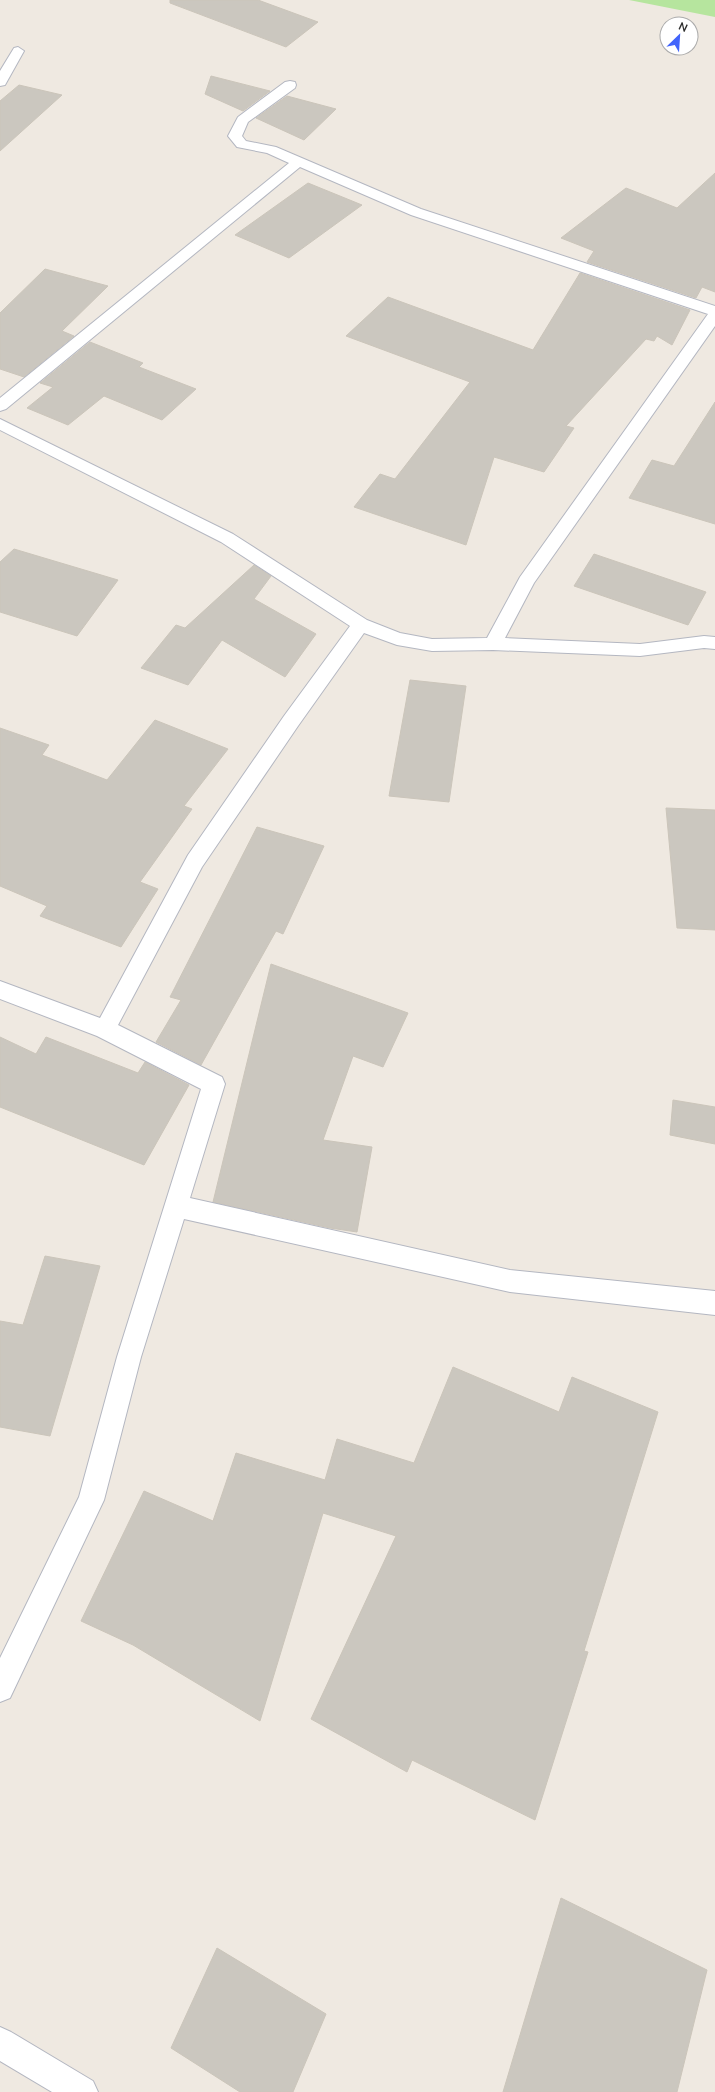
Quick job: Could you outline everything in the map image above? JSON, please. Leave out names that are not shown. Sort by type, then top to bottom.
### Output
[{"type":"street","points":[[0,82],[18,51]]},
{"type":"street","points":[[290,85],[243,120],[235,136],[242,144],[271,150],[416,212],[610,274],[715,311]]},
{"type":"street","points":[[0,406],[298,162]]},
{"type":"street","points":[[493,644],[526,581],[715,315]]},
{"type":"street","points":[[0,424],[227,538],[287,578],[361,624],[397,639],[432,645],[493,644],[584,649],[640,650],[704,642],[715,643]]},
{"type":"street","points":[[105,1029],[195,861],[291,721],[361,624]]},
{"type":"street","points":[[0,990],[105,1029],[214,1084],[129,1357],[91,1500],[0,1688]]},
{"type":"street","points":[[176,1206],[510,1281],[715,1303]]},
{"type":"street","points":[[0,2043],[82,2092]]},
{"type":"green space","points":[[629,0],[715,0],[715,17]]},
{"type":"building","points":[[170,0],[258,0],[318,22],[286,47],[170,3]]},
{"type":"building","points":[[211,76],[270,91],[243,111],[205,94]]},
{"type":"building","points":[[19,85],[62,95],[0,151],[0,101]]},
{"type":"building","points":[[287,96],[336,109],[304,140],[256,118]]},
{"type":"building","points":[[715,173],[715,292],[702,287],[696,298],[587,262],[594,251],[561,238],[626,188],[677,208]]},
{"type":"building","points":[[308,183],[362,205],[289,258],[235,235]]},
{"type":"building","points":[[45,269],[108,286],[62,331],[74,336],[24,377],[0,369],[0,313]]},
{"type":"building","points":[[580,273],[690,310],[672,345],[657,336],[654,341],[646,339],[566,426],[574,428],[544,472],[494,457],[466,545],[354,507],[380,474],[395,479],[470,382],[346,336],[388,297],[533,350]]},
{"type":"building","points":[[90,342],[143,363],[139,367],[196,389],[162,420],[104,396],[68,425],[27,408],[53,387],[40,383]]},
{"type":"building","points":[[715,402],[715,524],[629,498],[652,460],[674,466]]},
{"type":"building","points":[[14,549],[118,580],[77,636],[0,612],[0,562]]},
{"type":"building","points":[[594,554],[706,592],[688,625],[574,586]]},
{"type":"building","points":[[254,565],[271,576],[254,599],[316,634],[285,677],[222,640],[188,685],[141,668],[176,625],[185,628]]},
{"type":"building","points":[[410,680],[466,686],[449,802],[389,796]]},
{"type":"building","points":[[155,720],[228,749],[184,806],[192,809],[140,882],[158,889],[121,947],[40,916],[47,906],[0,886],[0,728],[49,745],[42,755],[107,780]]},
{"type":"building","points":[[666,808],[715,810],[715,930],[677,928]]},
{"type":"building","points":[[257,827],[324,846],[283,934],[276,931],[201,1065],[156,1042],[181,1000],[170,997]]},
{"type":"building","points":[[271,964],[408,1013],[383,1067],[353,1056],[323,1140],[372,1147],[357,1232],[330,1228],[213,1202]]},
{"type":"building","points":[[0,1037],[36,1054],[46,1037],[138,1073],[145,1062],[189,1085],[144,1165],[0,1107]]},
{"type":"building","points":[[673,1100],[715,1107],[715,1144],[670,1135]]},
{"type":"building","points":[[45,1256],[100,1266],[50,1436],[0,1427],[0,1321],[23,1325]]},
{"type":"building","points":[[453,1367],[559,1412],[572,1377],[658,1412],[584,1651],[588,1652],[535,1820],[412,1760],[407,1772],[311,1719],[396,1536],[323,1513],[260,1721],[133,1645],[81,1621],[144,1491],[213,1521],[236,1453],[325,1480],[337,1439],[414,1463]]},
{"type":"building","points":[[561,1898],[707,1970],[677,2092],[503,2092]]},
{"type":"building","points":[[217,1948],[326,2014],[293,2092],[240,2092],[171,2048]]}]
